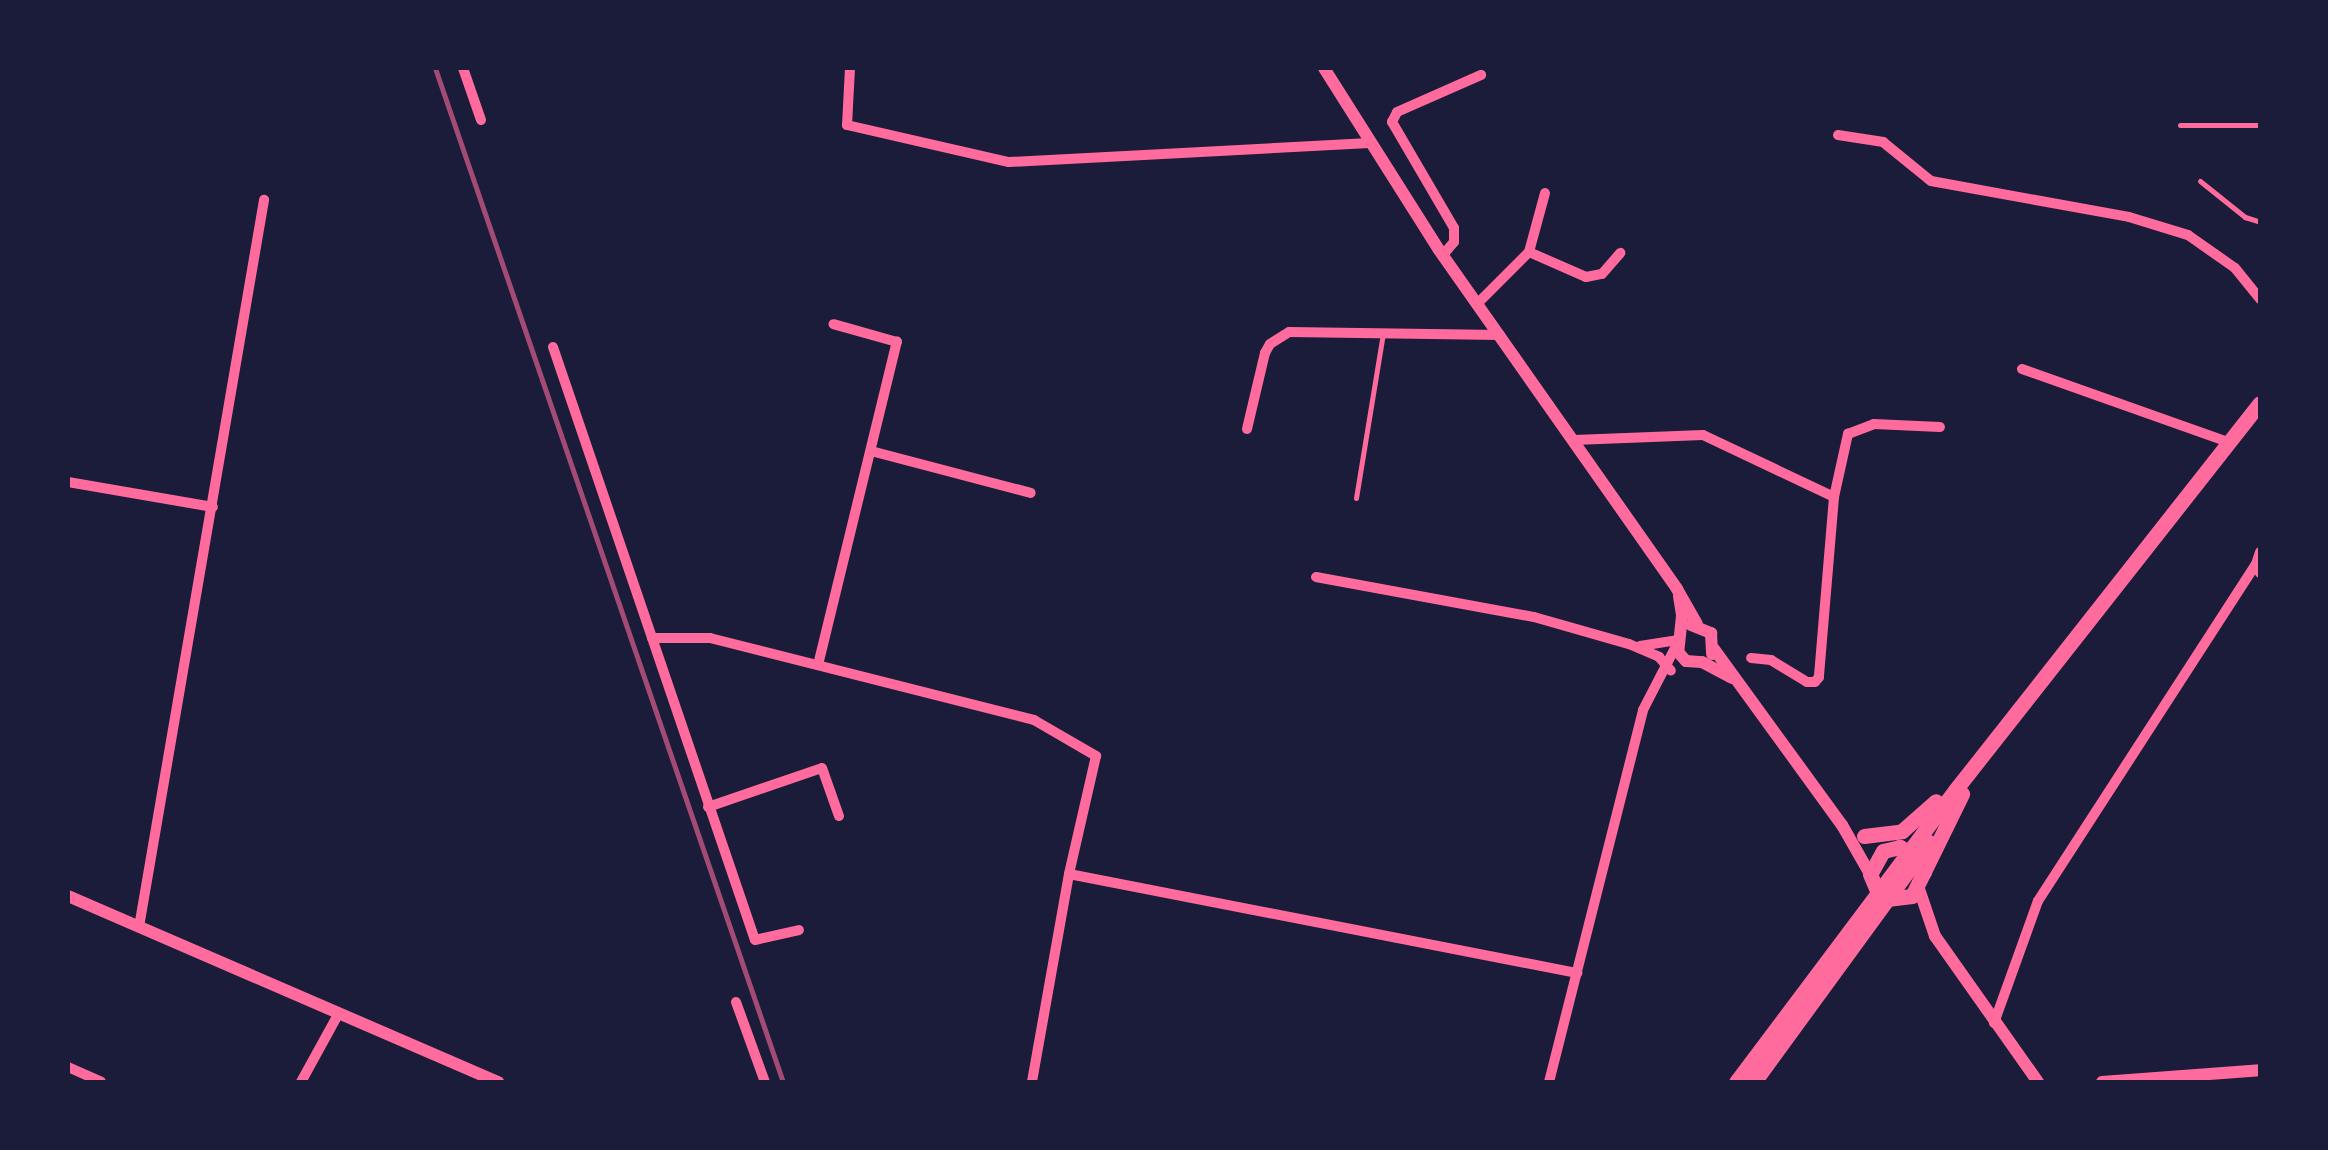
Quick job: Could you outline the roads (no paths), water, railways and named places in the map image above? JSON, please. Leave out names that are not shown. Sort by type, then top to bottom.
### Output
[{"type":"main road","points":[[1740,1082],[1846,936],[1917,860],[1959,792],[2260,403]]},
{"type":"main road","points":[[1864,836],[1902,832],[1943,793],[1959,792]]},
{"type":"main road","points":[[1917,860],[1891,848],[1876,857],[1870,874],[1883,896],[1904,900],[1918,890],[1917,860],[1959,792]]},
{"type":"main road","points":[[1740,1082],[1883,896]]},
{"type":"street","points":[[463,68],[481,120]]},
{"type":"street","points":[[850,68],[847,125],[1009,162],[1370,143]]},
{"type":"street","points":[[1324,68],[1443,255],[1678,589],[1697,624],[1711,633],[1714,649],[1842,825],[1870,874]]},
{"type":"street","points":[[1443,255],[1456,234],[1398,138],[1394,116],[1481,74]]},
{"type":"street","points":[[1838,135],[1884,142],[1932,182],[2129,218],[2188,235],[2235,268],[2260,299]]},
{"type":"street","points":[[1478,304],[1530,252],[1545,193]]},
{"type":"street","points":[[139,927],[264,200]]},
{"type":"street","points":[[1530,252],[1586,278],[1602,274],[1620,252]]},
{"type":"street","points":[[818,665],[897,342],[833,324]]},
{"type":"street","points":[[1248,429],[1266,353],[1278,338],[1312,329],[1500,335]]},
{"type":"street","points":[[553,347],[755,940],[798,930]]},
{"type":"street","points":[[2022,369],[2228,442]]},
{"type":"street","points":[[1751,658],[1771,660],[1807,682],[1816,682],[1819,677],[1834,497],[1848,434],[1874,424],[1940,427]]},
{"type":"street","points":[[1574,440],[1703,436],[1834,497]]},
{"type":"street","points":[[871,450],[1031,494]]},
{"type":"street","points":[[68,482],[213,507]]},
{"type":"street","points":[[1994,1022],[2038,901],[2259,563]]},
{"type":"street","points":[[1316,577],[1534,618],[1629,644],[1662,646],[1697,624]]},
{"type":"street","points":[[1678,589],[1678,639],[1686,661]]},
{"type":"street","points":[[652,638],[695,636],[1034,720],[1096,756],[1068,874],[1032,1082]]},
{"type":"street","points":[[1549,1082],[1644,710],[1678,639]]},
{"type":"street","points":[[1629,644],[1668,666],[1702,662],[1735,680]]},
{"type":"street","points":[[1702,662],[1714,649]]},
{"type":"street","points":[[708,807],[822,768],[839,816]]},
{"type":"street","points":[[1842,825],[1891,848]]},
{"type":"street","points":[[1068,874],[1577,973]]},
{"type":"street","points":[[1918,890],[1935,936],[2038,1082]]},
{"type":"street","points":[[68,896],[498,1082]]},
{"type":"street","points":[[736,1002],[765,1082]]},
{"type":"street","points":[[300,1082],[339,1013]]},
{"type":"street","points":[[68,1068],[100,1082]]},
{"type":"street","points":[[2102,1082],[2260,1070]]},
{"type":"lane","points":[[2180,125],[2260,125]]},
{"type":"lane","points":[[2200,181],[2245,216],[2260,222]]},
{"type":"lane","points":[[1356,498],[1384,331]]},
{"type":"railway","points":[[435,68],[783,1082]]}]
